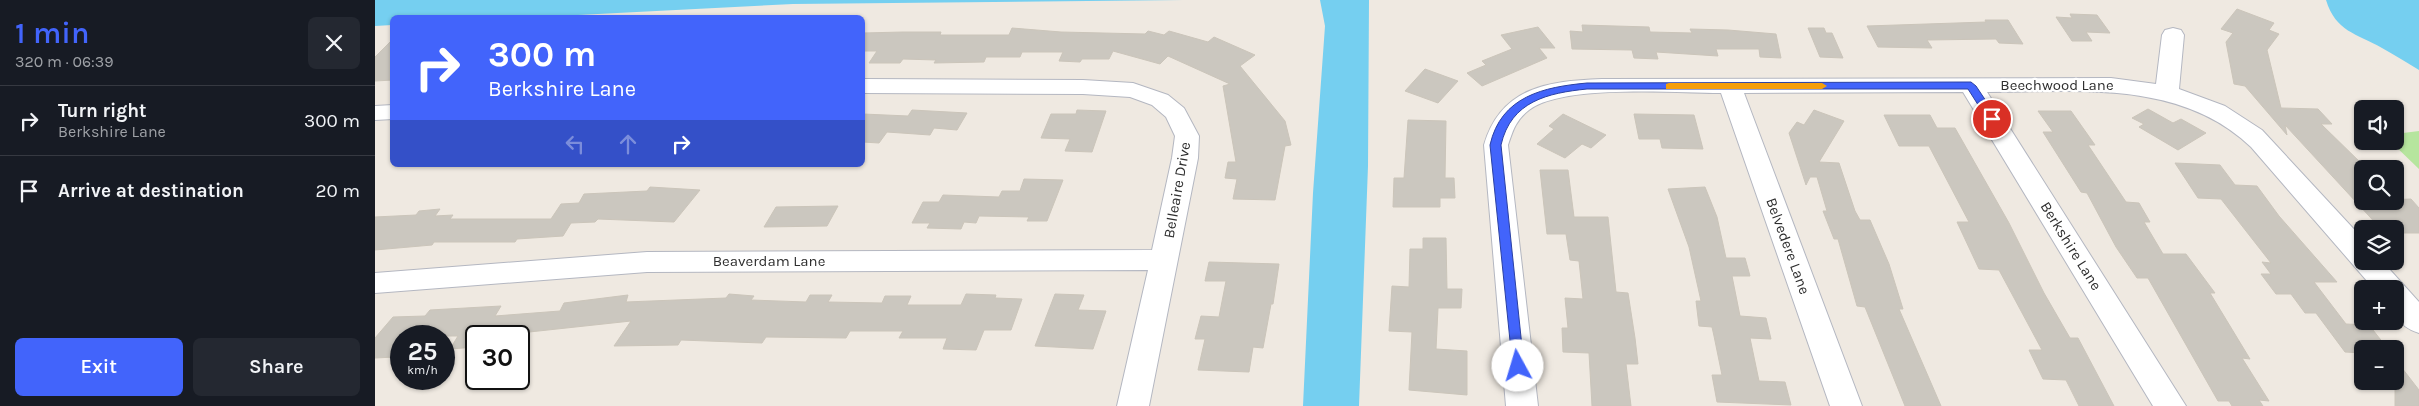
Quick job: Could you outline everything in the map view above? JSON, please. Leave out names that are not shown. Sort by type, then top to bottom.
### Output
[{"type":"street","points":[[2167,92],[2173,34]]},
{"type":"street","name":"Belleaire Drive","points":[[865,86],[1110,87],[1133,90],[1161,100],[1181,120],[1185,128],[1187,146],[1133,406]]},
{"type":"street","name":"Beechwood Lane","points":[[1522,406],[1496,145],[1502,123],[1512,110],[1530,99],[1560,89],[1587,86],[2124,86],[2167,92],[2220,114],[2257,139],[2354,248]]},
{"type":"street","name":"Belvedere Lane","points":[[1730,86],[1846,406]]},
{"type":"street","name":"Berkshire Lane","points":[[1971,86],[2170,406]]},
{"type":"street","points":[[375,113],[390,112]]},
{"type":"street","name":"Beaverdam Lane","points":[[375,283],[647,262],[1164,260]]},
{"type":"street","points":[[2374,270],[2382,280]]},
{"type":"street","points":[[2404,304],[2419,322]]},
{"type":"green space","points":[[2419,131],[2419,169],[2399,150],[2404,150],[2404,133]]},
{"type":"water","points":[[375,0],[1183,0],[793,4],[578,15],[390,15],[390,25],[375,26]]},
{"type":"water","points":[[1320,0],[1369,0],[1368,166],[1359,406],[1303,406],[1313,193],[1325,26]]},
{"type":"water","points":[[2326,0],[2419,0],[2419,70],[2341,25],[2330,11]]},
{"type":"building","points":[[2237,9],[2274,23],[2269,30],[2279,34],[2267,50],[2281,108],[2318,109],[2332,124],[2321,124],[2358,160],[2354,160],[2354,200],[2285,125],[2287,135],[2245,86],[2234,84],[2226,42],[2233,33],[2221,29]]},
{"type":"building","points":[[2070,14],[2097,15],[2110,33],[2086,32],[2092,41],[2072,41],[2056,17],[2072,18]]},
{"type":"building","points":[[1985,20],[2008,20],[2023,44],[1999,43],[1996,39],[1927,40],[1932,48],[1878,47],[1867,26],[1986,22]]},
{"type":"building","points":[[1582,25],[1649,27],[1650,32],[1692,33],[1690,29],[1776,34],[1781,58],[1760,57],[1759,49],[1716,49],[1718,56],[1656,52],[1658,59],[1634,58],[1632,50],[1572,49],[1570,31],[1583,32]]},
{"type":"building","points":[[1538,27],[1555,48],[1539,48],[1547,58],[1482,86],[1467,73],[1486,65],[1482,61],[1512,49],[1501,35]]},
{"type":"building","points":[[1012,28],[1061,32],[1145,34],[1148,31],[1164,35],[1169,31],[1208,42],[1214,37],[1255,55],[1240,66],[1285,121],[1291,145],[1285,146],[1275,200],[1233,199],[1237,179],[1225,178],[1228,162],[1236,162],[1223,86],[1230,84],[1168,56],[1160,64],[1113,51],[1109,59],[1082,59],[1080,62],[1059,61],[1063,52],[1022,52],[1020,57],[986,57],[984,62],[934,63],[936,60],[903,59],[900,63],[869,63],[877,51],[865,51],[865,33],[941,32],[940,35],[1009,35]]},
{"type":"building","points":[[1808,28],[1824,28],[1826,33],[1832,33],[1843,58],[1820,57]]},
{"type":"building","points":[[390,42],[390,80],[375,81],[375,57]]},
{"type":"building","points":[[1425,69],[1458,81],[1438,103],[1405,91]]},
{"type":"building","points":[[2148,109],[2173,123],[2181,119],[2206,133],[2178,150],[2139,127],[2144,124],[2132,118]]},
{"type":"building","points":[[912,110],[967,113],[957,130],[934,128],[930,135],[887,132],[879,143],[865,142],[865,114],[908,116]]},
{"type":"building","points":[[1077,110],[1106,111],[1092,152],[1065,151],[1070,139],[1041,138],[1051,114],[1076,114]]},
{"type":"building","points":[[1814,110],[1844,121],[1819,162],[1839,163],[1855,211],[1860,220],[1870,220],[1889,264],[1903,309],[1899,309],[1941,406],[1905,406],[1865,307],[1857,306],[1838,239],[1834,239],[1823,211],[1827,211],[1817,177],[1810,177],[1806,185],[1789,133],[1797,122],[1804,125]]},
{"type":"building","points":[[2038,111],[2071,111],[2095,145],[2088,145],[2126,202],[2139,203],[2150,222],[2144,222],[2163,254],[2186,254],[2215,293],[2210,293],[2250,359],[2242,358],[2269,401],[2259,400],[2263,406],[2232,406],[2229,401],[2218,401],[2148,278],[2137,278],[2116,247],[2087,193],[2081,192],[2043,132],[2053,132]]},
{"type":"building","points":[[1563,114],[1606,135],[1591,148],[1582,144],[1565,158],[1537,144],[1554,129],[1549,126]]},
{"type":"building","points":[[1634,114],[1694,115],[1703,149],[1662,148],[1660,139],[1639,139]]},
{"type":"building","points":[[1884,115],[1930,115],[1937,128],[1955,128],[2009,223],[2044,293],[2070,338],[2078,338],[2114,406],[2079,406],[2066,380],[2043,379],[2029,350],[2042,350],[1999,270],[1979,269],[1957,222],[1969,222],[1929,146],[1899,146]]},
{"type":"building","points":[[1408,120],[1446,121],[1445,178],[1454,178],[1455,198],[1440,198],[1440,207],[1393,207],[1394,178],[1404,178]]},
{"type":"building","points":[[2175,163],[2220,165],[2235,185],[2257,186],[2279,216],[2337,282],[2314,282],[2346,324],[2354,324],[2354,330],[2373,330],[2381,340],[2354,340],[2354,352],[2345,352],[2316,313],[2305,313],[2291,294],[2276,294],[2261,274],[2271,274],[2262,262],[2271,263],[2221,199],[2198,198]]},
{"type":"building","points":[[1540,170],[1568,170],[1574,217],[1608,217],[1616,292],[1628,293],[1635,338],[1638,364],[1626,364],[1631,406],[1592,406],[1589,353],[1563,352],[1562,328],[1568,328],[1565,298],[1583,299],[1579,261],[1570,260],[1566,234],[1547,234]]},
{"type":"building","points":[[1024,179],[1063,180],[1047,221],[1027,221],[1029,217],[979,216],[976,223],[964,222],[961,229],[927,228],[930,223],[912,223],[923,202],[939,202],[943,195],[999,197],[1002,191],[1020,191]]},
{"type":"building","points":[[650,187],[700,190],[674,222],[598,219],[595,222],[571,223],[563,236],[517,239],[515,242],[434,242],[432,245],[375,250],[375,217],[416,215],[419,211],[440,209],[435,216],[453,215],[450,219],[551,219],[561,204],[579,203],[584,194],[647,191]]},
{"type":"building","points":[[1705,187],[1717,217],[1726,258],[1745,258],[1750,276],[1732,276],[1740,316],[1766,318],[1771,339],[1750,338],[1759,381],[1785,382],[1791,405],[1717,402],[1712,375],[1722,375],[1712,327],[1699,326],[1696,301],[1701,301],[1689,247],[1668,189]]},
{"type":"building","points":[[2404,199],[2411,199],[2419,208],[2419,233],[2404,233],[2404,220],[2373,220],[2363,210],[2404,210]]},
{"type":"building","points":[[838,206],[827,226],[764,227],[776,207]]},
{"type":"building","points":[[1423,238],[1446,238],[1447,289],[1462,289],[1461,308],[1438,308],[1436,349],[1467,351],[1467,395],[1409,390],[1412,332],[1389,331],[1392,286],[1409,287],[1410,249],[1423,249]]},
{"type":"building","points":[[1209,262],[1279,264],[1273,304],[1271,304],[1263,348],[1253,347],[1249,372],[1198,370],[1205,339],[1195,339],[1201,316],[1219,317],[1226,281],[1205,281]]},
{"type":"building","points":[[729,294],[754,296],[751,300],[806,302],[810,295],[832,295],[828,302],[882,303],[885,296],[911,296],[907,305],[961,305],[966,294],[996,295],[995,298],[1022,299],[1011,330],[984,330],[976,350],[943,349],[947,338],[899,338],[903,331],[850,331],[846,338],[766,337],[762,343],[681,340],[678,345],[614,346],[631,321],[530,332],[530,325],[465,325],[465,348],[455,349],[455,341],[458,336],[455,336],[455,325],[390,325],[390,357],[375,358],[375,338],[393,317],[425,316],[430,310],[501,306],[495,316],[560,311],[564,303],[628,295],[626,302],[726,298]]},
{"type":"building","points":[[1055,294],[1084,295],[1078,310],[1106,311],[1093,349],[1035,346]]},
{"type":"building","points":[[2404,371],[2419,390],[2419,406],[2395,406],[2395,390],[2404,390]]},
{"type":"slow traffic","points":[[1669,86],[1822,86]]},
{"type":"route","points":[[1518,366],[1496,145],[1502,123],[1512,110],[1539,94],[1587,86],[1971,86],[1992,119]]}]
